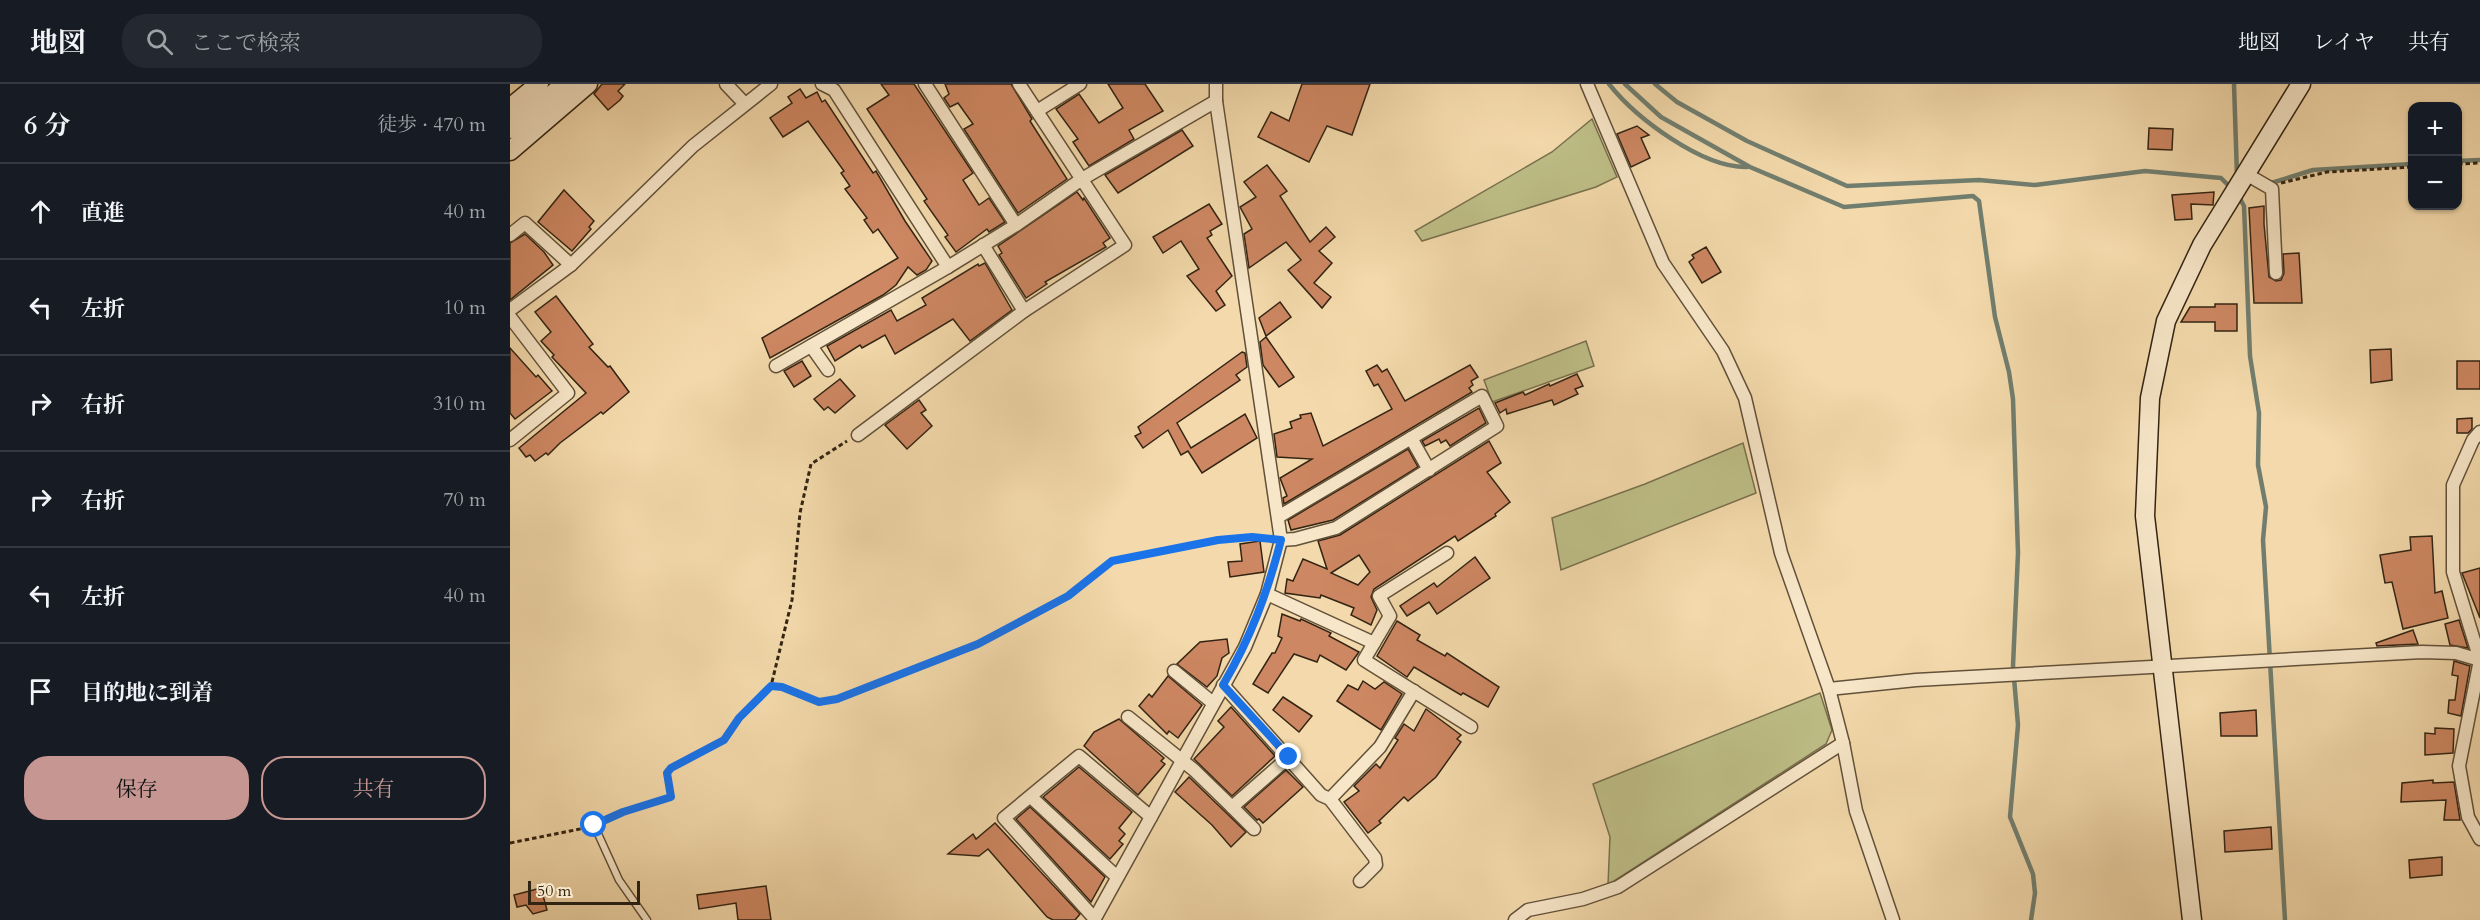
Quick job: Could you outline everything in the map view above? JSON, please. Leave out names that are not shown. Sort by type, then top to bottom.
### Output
[{"type":"street","points":[[510,108],[540,84]]},
{"type":"street","points":[[510,129],[565,84]]},
{"type":"street","points":[[510,151],[588,84]]},
{"type":"street","points":[[726,84],[746,104]]},
{"type":"street","points":[[510,310],[571,265],[693,146],[771,84]]},
{"type":"street","points":[[822,84],[834,90],[948,267]]},
{"type":"street","points":[[925,84],[1016,225]]},
{"type":"street","points":[[858,435],[1024,311],[1125,245],[1019,84]]},
{"type":"street","points":[[1037,111],[1080,84]]},
{"type":"street","points":[[1151,817],[1079,756],[1004,818],[1095,919],[1245,647],[1267,594],[1281,540],[1216,101],[1216,84]]},
{"type":"street","points":[[1587,84],[1663,263],[1723,351],[1745,398],[1780,554],[1828,689],[1843,743],[1856,812],[1893,920]]},
{"type":"street","points":[[2192,920],[2145,516],[2150,398],[2166,321],[2202,245],[2230,200],[2247,179],[2301,84]]},
{"type":"street","points":[[776,366],[948,267],[1016,225],[1082,179],[1216,101]]},
{"type":"street","points":[[2247,179],[2270,188],[2276,273]]},
{"type":"street","points":[[510,235],[525,223],[571,265]]},
{"type":"street","points":[[983,245],[1024,311]]},
{"type":"street","points":[[510,317],[567,393],[510,439]]},
{"type":"street","points":[[811,346],[828,370]]},
{"type":"street","points":[[1278,518],[1482,396],[1497,426],[1336,528],[1295,539],[1281,540]]},
{"type":"street","points":[[2480,432],[2473,440],[2453,485],[2453,572],[2480,660],[2475,724],[2459,766],[2468,817],[2480,839]]},
{"type":"street","points":[[1411,438],[1429,470]]},
{"type":"street","points":[[1447,553],[1379,596],[1390,616],[1364,660],[1470,726]]},
{"type":"street","points":[[1267,594],[1374,643]]},
{"type":"street","points":[[1828,689],[1916,680],[2279,662],[2422,652],[2456,653],[2480,660]]},
{"type":"street","points":[[1174,671],[1213,703]]},
{"type":"street","points":[[1223,685],[1321,795],[1330,799],[1375,858],[1376,865],[1360,881]]},
{"type":"street","points":[[1330,799],[1380,747],[1414,691]]},
{"type":"street","points":[[1128,717],[1182,761],[1254,829]]},
{"type":"street","points":[[1515,920],[1528,910],[1583,899],[1618,887],[1843,743]]},
{"type":"street","points":[[1232,807],[1289,757]]},
{"type":"street","points":[[1031,797],[1117,877]]},
{"type":"lane","points":[[594,825],[619,880],[647,920]]},
{"type":"path","points":[[2462,164],[2480,163]]},
{"type":"path","points":[[2270,188],[2304,176],[2408,167]]},
{"type":"path","points":[[510,843],[552,836],[594,825],[623,812],[671,797],[667,773],[671,768],[724,740],[739,718],[771,686],[792,600],[800,513],[811,464],[858,435]]},
{"type":"path","points":[[771,686],[782,687],[819,702],[837,699],[978,644],[1068,596],[1112,561],[1218,540],[1252,537],[1281,540]]},
{"type":"green space","points":[[1592,119],[1617,177],[1596,187],[1422,241],[1415,231],[1552,152]]},
{"type":"green space","points":[[1586,341],[1594,366],[1492,402],[1484,380]]},
{"type":"green space","points":[[1743,443],[1756,493],[1561,570],[1552,518],[1645,484]]},
{"type":"green space","points":[[1820,693],[1832,730],[1826,744],[1608,885],[1610,837],[1593,784]]},
{"type":"building","points":[[602,84],[625,84],[618,91],[623,96],[608,110],[594,94]]},
{"type":"building","points":[[881,84],[914,84],[973,173],[963,180],[979,205],[989,198],[1005,222],[989,232],[987,229],[956,252],[945,237],[948,235],[924,201],[927,199],[867,109],[889,95]]},
{"type":"building","points":[[945,84],[1011,84],[1032,119],[1030,121],[1067,179],[1018,213],[964,129],[973,124],[958,103],[950,107],[944,98],[949,94]]},
{"type":"building","points":[[1108,84],[1145,84],[1163,111],[1129,130],[1134,139],[1089,166],[1073,142],[1078,139],[1056,109],[1079,94],[1099,123],[1123,108]]},
{"type":"building","points":[[1302,84],[1370,84],[1352,135],[1327,126],[1309,162],[1258,137],[1271,112],[1289,121]]},
{"type":"building","points":[[800,89],[806,98],[817,92],[822,102],[825,100],[873,173],[876,171],[932,261],[926,270],[917,275],[908,267],[896,285],[883,295],[770,358],[762,338],[898,258],[878,229],[873,233],[864,220],[867,218],[845,189],[850,186],[841,173],[844,171],[808,121],[783,137],[770,118],[792,103],[788,97]]},
{"type":"building","points":[[1637,126],[1649,135],[1641,138],[1650,158],[1631,167],[1617,134]]},
{"type":"building","points":[[2149,128],[2173,129],[2172,150],[2148,149]]},
{"type":"building","points":[[1182,130],[1193,146],[1118,193],[1105,175]]},
{"type":"building","points":[[1267,165],[1287,191],[1280,196],[1310,242],[1326,227],[1335,237],[1319,251],[1332,263],[1314,283],[1331,297],[1322,308],[1288,270],[1301,260],[1286,242],[1249,268],[1244,234],[1252,229],[1240,207],[1256,197],[1244,182]]},
{"type":"building","points":[[564,190],[594,221],[589,227],[591,229],[572,251],[538,222]]},
{"type":"building","points":[[1077,192],[1083,200],[1084,198],[1110,238],[1103,243],[1106,247],[1045,282],[1047,284],[1026,298],[999,255],[1002,253],[998,246]]},
{"type":"building","points":[[2214,192],[2213,205],[2191,204],[2192,219],[2175,220],[2172,195]]},
{"type":"building","points":[[1209,204],[1222,224],[1210,231],[1212,235],[1207,238],[1232,276],[1216,291],[1225,305],[1216,311],[1187,276],[1199,269],[1181,241],[1163,253],[1153,237]]},
{"type":"building","points":[[2264,206],[2269,277],[2276,281],[2281,280],[2284,273],[2283,254],[2299,253],[2302,303],[2254,303],[2249,208]]},
{"type":"building","points":[[525,234],[544,252],[553,265],[510,300],[510,243]]},
{"type":"building","points":[[1706,247],[1721,272],[1702,283],[1689,262],[1694,258],[1692,255]]},
{"type":"building","points":[[985,263],[1012,310],[970,341],[953,319],[895,354],[885,335],[862,348],[860,345],[835,361],[827,346],[891,310],[897,321],[926,305],[922,298],[978,264],[979,266]]},
{"type":"building","points":[[556,296],[593,344],[589,347],[608,367],[610,366],[629,392],[603,414],[601,412],[560,443],[548,455],[546,453],[535,461],[530,455],[526,457],[519,448],[586,393],[552,357],[554,355],[541,341],[551,332],[535,312]]},
{"type":"building","points":[[1280,302],[1291,317],[1266,336],[1259,318]]},
{"type":"building","points":[[2215,304],[2237,304],[2237,331],[2215,331],[2215,322],[2181,322],[2190,307],[2215,307]]},
{"type":"building","points":[[1266,337],[1294,377],[1279,387],[1263,365],[1260,342]]},
{"type":"building","points":[[510,348],[552,391],[515,419],[510,413]]},
{"type":"building","points":[[2391,349],[2392,380],[2371,383],[2370,350]]},
{"type":"building","points":[[1242,352],[1245,353],[1247,367],[1236,375],[1240,380],[1177,423],[1191,448],[1245,414],[1257,438],[1202,473],[1188,451],[1181,455],[1168,430],[1143,448],[1135,436],[1141,433],[1138,427]]},
{"type":"building","points":[[802,361],[811,376],[794,387],[784,371]]},
{"type":"building","points":[[2457,361],[2480,361],[2480,389],[2457,389]]},
{"type":"building","points":[[1377,365],[1382,372],[1387,369],[1405,401],[1470,365],[1478,377],[1471,381],[1473,385],[1469,388],[1472,392],[1284,504],[1283,498],[1287,496],[1280,478],[1312,459],[1277,457],[1274,434],[1292,428],[1290,422],[1301,418],[1300,415],[1311,413],[1323,446],[1392,409],[1378,384],[1374,386],[1366,371]]},
{"type":"building","points":[[1577,374],[1583,386],[1575,389],[1578,394],[1554,405],[1552,400],[1507,414],[1506,409],[1500,413],[1495,403],[1523,392],[1525,395]]},
{"type":"building","points":[[840,379],[855,396],[835,413],[828,407],[824,410],[814,399]]},
{"type":"building","points":[[919,400],[926,410],[921,413],[932,426],[907,449],[885,425]]},
{"type":"building","points":[[1479,408],[1486,423],[1450,446],[1446,440],[1441,443],[1439,439],[1425,446],[1422,441]]},
{"type":"building","points":[[2472,418],[2472,429],[2468,433],[2457,433],[2457,419]]},
{"type":"building","points":[[1489,441],[1501,463],[1487,472],[1510,502],[1495,514],[1496,516],[1458,541],[1455,536],[1374,589],[1371,597],[1377,610],[1371,625],[1351,615],[1354,608],[1321,595],[1320,598],[1285,593],[1287,579],[1293,581],[1303,559],[1327,569],[1318,541],[1340,535]],"holes":[[[1359,555],[1370,572],[1358,585],[1331,573]]]},
{"type":"building","points":[[1408,449],[1418,467],[1333,520],[1291,530],[1288,520]]},
{"type":"building","points":[[2432,536],[2435,593],[2442,591],[2448,618],[2403,629],[2392,582],[2385,583],[2380,555],[2411,550],[2410,537]]},
{"type":"building","points":[[1260,541],[1264,572],[1230,577],[1228,562],[1242,561],[1240,544]]},
{"type":"building","points":[[1475,557],[1490,578],[1437,614],[1429,602],[1407,616],[1400,606],[1434,583],[1437,587]]},
{"type":"building","points":[[2480,568],[2480,618],[2462,573]]},
{"type":"building","points":[[1282,614],[1300,621],[1301,619],[1331,633],[1329,636],[1359,652],[1346,670],[1320,655],[1317,662],[1294,654],[1268,693],[1253,684],[1272,653],[1275,653],[1282,638],[1278,636]]},
{"type":"building","points":[[2459,620],[2468,648],[2450,645],[2445,624]]},
{"type":"building","points":[[1397,621],[1420,635],[1417,640],[1445,656],[1447,653],[1499,687],[1488,707],[1463,693],[1461,695],[1414,667],[1407,677],[1377,656]]},
{"type":"building","points":[[2413,630],[2418,644],[2377,646],[2376,643]]},
{"type":"building","points":[[1227,639],[1229,653],[1222,658],[1217,676],[1207,687],[1177,664],[1200,642]]},
{"type":"building","points":[[2454,661],[2470,666],[2461,716],[2448,713],[2449,700],[2455,700],[2458,676],[2452,675]]},
{"type":"building","points":[[1168,676],[1202,705],[1178,738],[1169,731],[1167,734],[1139,706],[1149,694],[1152,697]]},
{"type":"building","points":[[1363,681],[1375,689],[1384,682],[1402,694],[1381,730],[1337,701],[1348,685],[1358,690]]},
{"type":"building","points":[[1283,697],[1312,716],[1299,732],[1273,710]]},
{"type":"building","points":[[1231,707],[1275,756],[1232,796],[1194,759],[1224,727],[1218,721]]},
{"type":"building","points":[[1426,709],[1461,735],[1457,739],[1461,742],[1436,777],[1408,801],[1404,797],[1379,821],[1381,823],[1368,833],[1344,802],[1359,791],[1354,786],[1376,764],[1380,768],[1398,740],[1395,738],[1404,724],[1414,731]]},
{"type":"building","points":[[2256,710],[2257,736],[2221,736],[2220,713]]},
{"type":"building","points":[[1119,719],[1164,758],[1161,761],[1165,764],[1138,795],[1084,746],[1094,732]]},
{"type":"building","points":[[2435,728],[2454,729],[2453,753],[2425,755],[2425,733],[2435,734]]},
{"type":"building","points":[[1079,767],[1132,812],[1119,828],[1125,834],[1119,841],[1123,844],[1110,859],[1043,797]]},
{"type":"building","points":[[1286,770],[1303,787],[1263,823],[1257,820],[1244,807]]},
{"type":"building","points":[[1189,777],[1246,832],[1231,847],[1212,825],[1175,792]]},
{"type":"building","points":[[2433,780],[2433,783],[2454,782],[2460,820],[2444,820],[2446,800],[2401,802],[2402,783]]},
{"type":"building","points":[[1030,807],[1105,877],[1091,902],[1016,819]]},
{"type":"building","points":[[995,823],[1080,914],[1075,920],[1053,920],[1047,917],[988,849],[979,856],[948,854],[973,834],[976,839]]},
{"type":"building","points":[[2271,827],[2272,849],[2225,852],[2224,831]]},
{"type":"building","points":[[2442,857],[2442,875],[2410,878],[2409,860]]},
{"type":"building","points":[[766,886],[771,920],[738,920],[736,903],[699,909],[697,895]]},
{"type":"building","points":[[541,888],[547,910],[533,914],[526,905],[517,907],[514,895]]},
{"type":"waterway","points":[[1609,84],[1636,111],[1671,139],[1710,159],[1729,165],[1747,167]]},
{"type":"waterway","points":[[1625,84],[1661,117],[1750,167],[1844,207],[1973,196],[1979,201],[1995,317],[2009,372],[2013,399],[2018,553],[2013,666],[2018,725],[2010,817],[2033,874],[2035,893],[2031,920]]},
{"type":"waterway","points":[[1655,84],[1677,102],[1747,141],[1847,186],[1979,180],[2035,185],[2145,171],[2221,178],[2232,189]]},
{"type":"waterway","points":[[2234,84],[2237,176]]},
{"type":"waterway","points":[[2462,161],[2480,160]]},
{"type":"waterway","points":[[2268,184],[2313,170],[2408,164]]},
{"type":"waterway","points":[[2238,195],[2244,206],[2250,356],[2259,413],[2258,465],[2266,507],[2263,540],[2285,920]]},
{"type":"route","points":[[594,825],[623,812],[671,797],[667,773],[671,768],[717,746],[732,731],[746,710],[771,686],[782,687],[819,702],[852,694],[978,644],[1068,596],[1112,561],[1218,540],[1252,537],[1281,540],[1267,594],[1245,647],[1223,685],[1289,757]]}]
